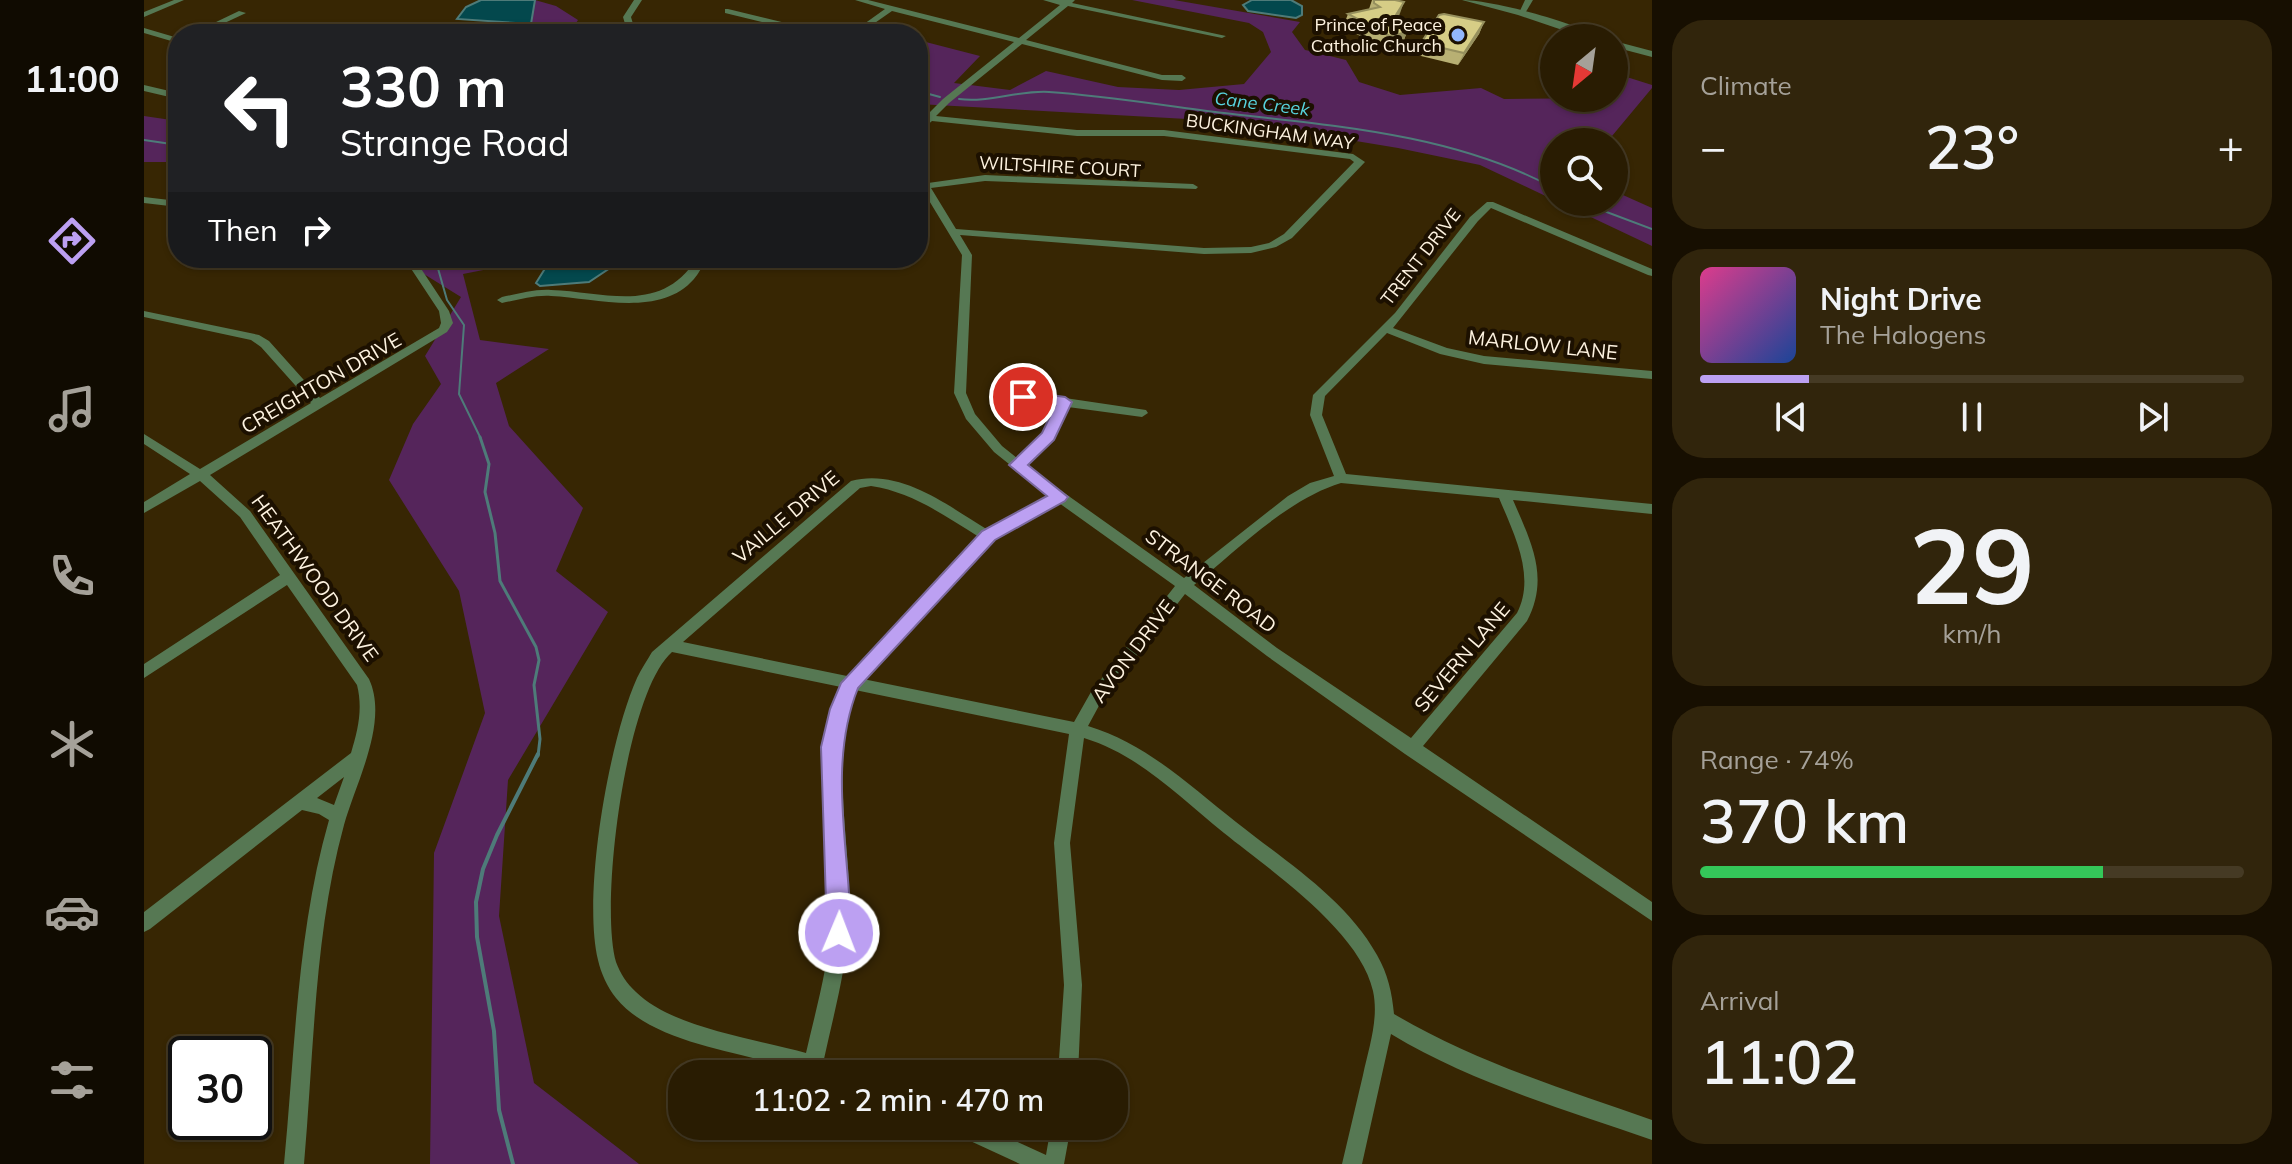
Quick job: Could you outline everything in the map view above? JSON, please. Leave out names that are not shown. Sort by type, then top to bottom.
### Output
[{"type":"street","points":[[144,15],[180,0]]},
{"type":"street","points":[[629,24],[627,17],[638,0]]},
{"type":"street","points":[[859,0],[1162,77],[1182,78]]},
{"type":"street","points":[[1047,0],[1222,36]]},
{"type":"street","points":[[1466,0],[1554,24]]},
{"type":"street","points":[[1521,13],[1529,0]]},
{"type":"street","points":[[928,113],[1023,41],[1068,2]]},
{"type":"street","points":[[868,24],[891,8]]},
{"type":"street","points":[[728,11],[780,24]]},
{"type":"street","points":[[217,24],[242,13]]},
{"type":"street","points":[[144,30],[168,38]]},
{"type":"street","points":[[1628,48],[1652,54]]},
{"type":"street","points":[[144,88],[168,94]]},
{"type":"street","name":"BUCKINGHAM WAY","points":[[928,119],[1077,133],[1164,133],[1353,157],[1360,162],[1288,236],[1272,245],[1251,250],[1204,251],[956,232]]},
{"type":"street","name":"WILTSHIRE COURT","points":[[928,182],[985,178],[1193,187]]},
{"type":"street","name":"STRANGE ROAD","points":[[928,193],[956,232],[969,264],[960,393],[981,430],[1017,465],[1059,497],[1411,749],[1652,912]]},
{"type":"street","points":[[144,200],[168,203]]},
{"type":"street","name":"TRENT DRIVE","points":[[1341,478],[1318,421],[1316,401],[1325,387],[1386,329],[1474,219],[1490,204],[1652,273]]},
{"type":"street","name":"CREIGHTON DRIVE","points":[[144,508],[430,340],[447,325],[444,311],[416,268]]},
{"type":"street","points":[[502,300],[546,293],[635,301],[675,287],[697,268]]},
{"type":"street","points":[[144,314],[255,337],[265,344],[319,405]]},
{"type":"street","name":"MARLOW LANE","points":[[1386,329],[1444,351],[1484,360],[1652,375]]},
{"type":"street","points":[[1023,397],[1142,413]]},
{"type":"street","points":[[1017,465],[1048,436],[1065,402]]},
{"type":"street","name":"HEATHWOOD DRIVE","points":[[144,438],[199,475],[245,514],[367,688],[370,717],[338,816],[313,944],[294,1164]]},
{"type":"street","name":"AVON DRIVE","points":[[1069,1060],[1073,985],[1062,843],[1075,736],[1096,697],[1183,586],[1293,499],[1315,486],[1341,478],[1652,509]]},
{"type":"street","name":"VAILLE DRIVE","points":[[802,1060],[668,1023],[636,1005],[620,989],[611,973],[602,928],[608,842],[618,772],[641,685],[652,663],[669,645],[860,483],[881,481],[904,489],[988,536]]},
{"type":"street","name":"SEVERN LANE","points":[[1411,749],[1522,617],[1531,601],[1532,582],[1524,548],[1504,494]]},
{"type":"street","points":[[814,1060],[838,949],[840,893],[832,747],[840,709],[850,683],[988,536],[1059,497]]},
{"type":"street","points":[[144,672],[288,577]]},
{"type":"street","points":[[669,645],[1079,727],[1127,748],[1158,768],[1327,908],[1356,941],[1376,973],[1385,997],[1385,1019],[1352,1164]]},
{"type":"street","points":[[144,923],[355,759]]},
{"type":"street","points":[[299,802],[322,807],[338,816]]},
{"type":"street","points":[[1385,1019],[1421,1043],[1457,1059],[1652,1130]]},
{"type":"street","points":[[991,1140],[1043,1164]]},
{"type":"street","points":[[1054,1164],[1058,1140]]},
{"type":"shaded area","points":[[535,0],[556,6],[578,20],[575,24],[531,24]]},
{"type":"shaded area","points":[[1132,0],[1174,0],[1300,22],[1292,32],[1305,50],[1345,52],[1344,55],[1326,55],[1346,60],[1359,82],[1400,95],[1481,88],[1504,99],[1540,99],[1540,112],[1628,112],[1628,77],[1652,85],[1652,88],[1619,128],[1540,128],[1540,193],[1480,165],[1241,122],[928,105],[928,43],[980,56],[954,83],[1010,90],[1046,71],[1118,87],[1179,90],[1244,84],[1271,52],[1263,32],[1249,23]]},
{"type":"shaded area","points":[[144,116],[168,120],[168,162],[144,162]]},
{"type":"shaded area","points":[[1628,197],[1652,208],[1652,246],[1589,216],[1628,216]]},
{"type":"shaded area","points":[[414,268],[494,268],[463,274],[480,340],[549,349],[496,383],[509,426],[583,508],[556,571],[608,612],[508,780],[499,916],[534,1083],[639,1164],[430,1164],[434,853],[485,713],[459,591],[389,480],[413,424],[441,384],[425,356],[461,297]]},
{"type":"water","points":[[481,0],[535,0],[531,24],[457,19],[466,7]]},
{"type":"water","points":[[1252,0],[1291,0],[1302,6],[1302,15],[1296,18],[1248,11],[1243,5]]},
{"type":"water","points":[[545,268],[610,268],[589,282],[540,286],[536,283]]},
{"type":"building","points":[[1374,0],[1404,2],[1391,23],[1407,32],[1390,36],[1348,14],[1380,7]]},
{"type":"building","points":[[1439,15],[1484,22],[1464,53],[1421,43]]},
{"type":"waterway","name":"Cane Creek","points":[[959,99],[1049,92],[1351,128],[1476,155],[1540,182]]},
{"type":"waterway","name":"Cane Creek","points":[[928,94],[940,97]]},
{"type":"waterway","name":"Cane Creek","points":[[144,140],[168,144]]},
{"type":"waterway","name":"Cane Creek","points":[[1617,216],[1652,229]]},
{"type":"waterway","points":[[438,268],[447,300],[464,325],[459,394],[481,439]]},
{"type":"waterway","points":[[480,437],[489,464],[485,492],[495,533],[500,581],[536,647],[539,660],[534,685],[540,739],[538,756]]},
{"type":"waterway","points":[[513,1164],[499,1110],[494,1031],[477,937],[476,902],[483,869],[497,835],[538,754]]},
{"type":"place","name":"Prince of Peace Catholic Church","points":[[1458,35]]},
{"type":"route","points":[[839,933],[839,881],[831,770],[840,709],[850,683],[988,536],[1059,497],[1017,465],[1048,436],[1065,402],[1023,397]]}]
